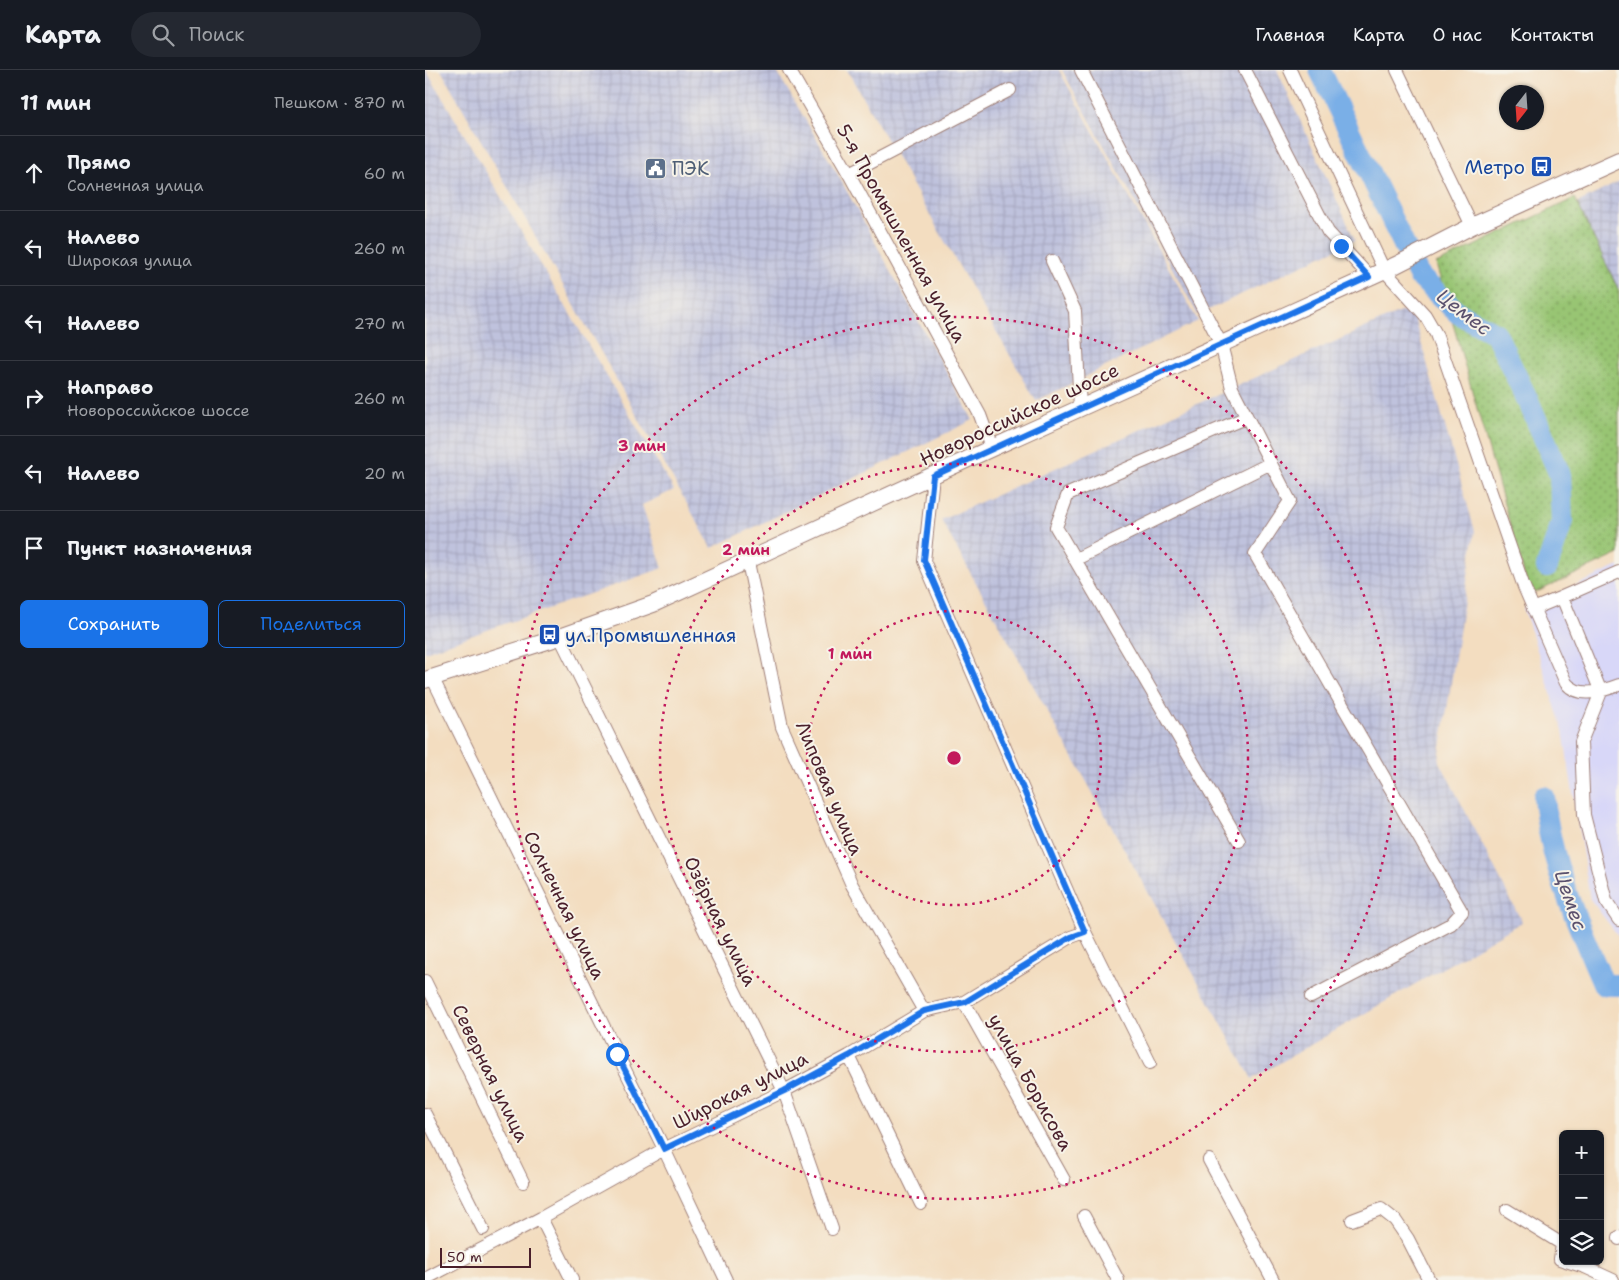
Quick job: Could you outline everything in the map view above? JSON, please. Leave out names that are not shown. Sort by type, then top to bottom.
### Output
[{"type":"main road","name":"Новороссийское шоссе","points":[[429,678],[560,637],[653,604],[1383,271],[1473,226],[1619,160]]},
{"type":"street","name":"5-я Промышленная улица","points":[[789,70],[849,174],[980,415],[992,448]]},
{"type":"street","points":[[1081,70],[1221,344],[1232,388],[1290,501],[1255,554],[1462,912],[1451,924],[1311,997]]},
{"type":"street","points":[[1245,70],[1328,232],[1383,271],[1425,315],[1437,334],[1524,587],[1568,686],[1577,691],[1601,692],[1619,685]]},
{"type":"street","points":[[1290,70],[1383,271]]},
{"type":"street","points":[[1397,70],[1473,226]]},
{"type":"street","points":[[849,174],[1010,90]]},
{"type":"street","points":[[1052,261],[1075,311],[1080,408]]},
{"type":"street","points":[[1239,841],[1056,527],[1068,494],[1247,417]]},
{"type":"street","points":[[1076,559],[1271,463]]},
{"type":"street","points":[[933,476],[924,560],[1085,932],[1150,1063]]},
{"type":"street","name":"Липовая улица","points":[[748,562],[782,727],[852,885],[924,1011]]},
{"type":"street","points":[[1533,609],[1619,572]]},
{"type":"street","points":[[1562,597],[1601,692],[1581,742],[1584,815],[1606,902],[1619,920]]},
{"type":"street","name":"Озёрная улица","points":[[560,637],[784,1091],[831,1229]]},
{"type":"street","name":"Солнечная улица","points":[[429,678],[664,1149],[726,1280]]},
{"type":"street","name":"Широкая улица","points":[[425,1280],[664,1149],[784,1091],[849,1056],[924,1011],[965,1002],[1071,937],[1085,932]]},
{"type":"street","name":"Северная улица","points":[[425,981],[523,1182]]},
{"type":"street","name":"улица Борисова","points":[[965,1002],[1064,1180]]},
{"type":"street","points":[[849,1056],[921,1204]]},
{"type":"street","points":[[425,1114],[483,1229]]},
{"type":"street","points":[[1209,1160],[1273,1280]]},
{"type":"street","points":[[1352,1220],[1381,1209],[1395,1220],[1408,1239],[1429,1280]]},
{"type":"street","points":[[1507,1210],[1559,1242]]},
{"type":"street","points":[[1084,1216],[1118,1280]]},
{"type":"street","points":[[541,1218],[572,1280]]},
{"type":"street","points":[[1578,1265],[1613,1280]]},
{"type":"shaded area","points":[[425,70],[674,490],[642,505],[663,568],[425,652]]},
{"type":"shaded area","points":[[441,70],[776,70],[838,175],[973,420],[712,548]]},
{"type":"shaded area","points":[[847,70],[1059,70],[1198,321],[1036,401]]},
{"type":"shaded area","points":[[1062,70],[1277,70],[1355,240],[1198,315]]},
{"type":"shaded area","points":[[1619,182],[1619,291],[1577,203]]},
{"type":"shaded area","points":[[1411,307],[1475,531],[1439,760],[1522,922],[1252,1079],[941,520]]},
{"type":"shaded area","points":[[1619,566],[1619,937],[1590,899],[1563,731],[1524,609]]},
{"type":"green space","points":[[1575,198],[1619,291],[1619,554],[1530,595],[1436,264]]},
{"type":"waterway","name":"Цемес","points":[[1320,70],[1419,276],[1458,313],[1496,334],[1530,405],[1560,475],[1562,522],[1547,567]]},
{"type":"waterway","name":"Цемес","points":[[1544,797],[1552,846],[1575,917],[1604,985],[1619,985]]},
{"type":"place","name":"Метро","points":[[1541,167]]},
{"type":"place","name":"ПЭК","points":[[656,168]]},
{"type":"place","name":"ул.Промышленная","points":[[549,635]]},
{"type":"route","points":[[617,1054],[664,1149],[784,1091],[849,1056],[924,1011],[965,1002],[1071,937],[1085,932],[924,560],[933,476],[1369,277],[1341,246]]}]
